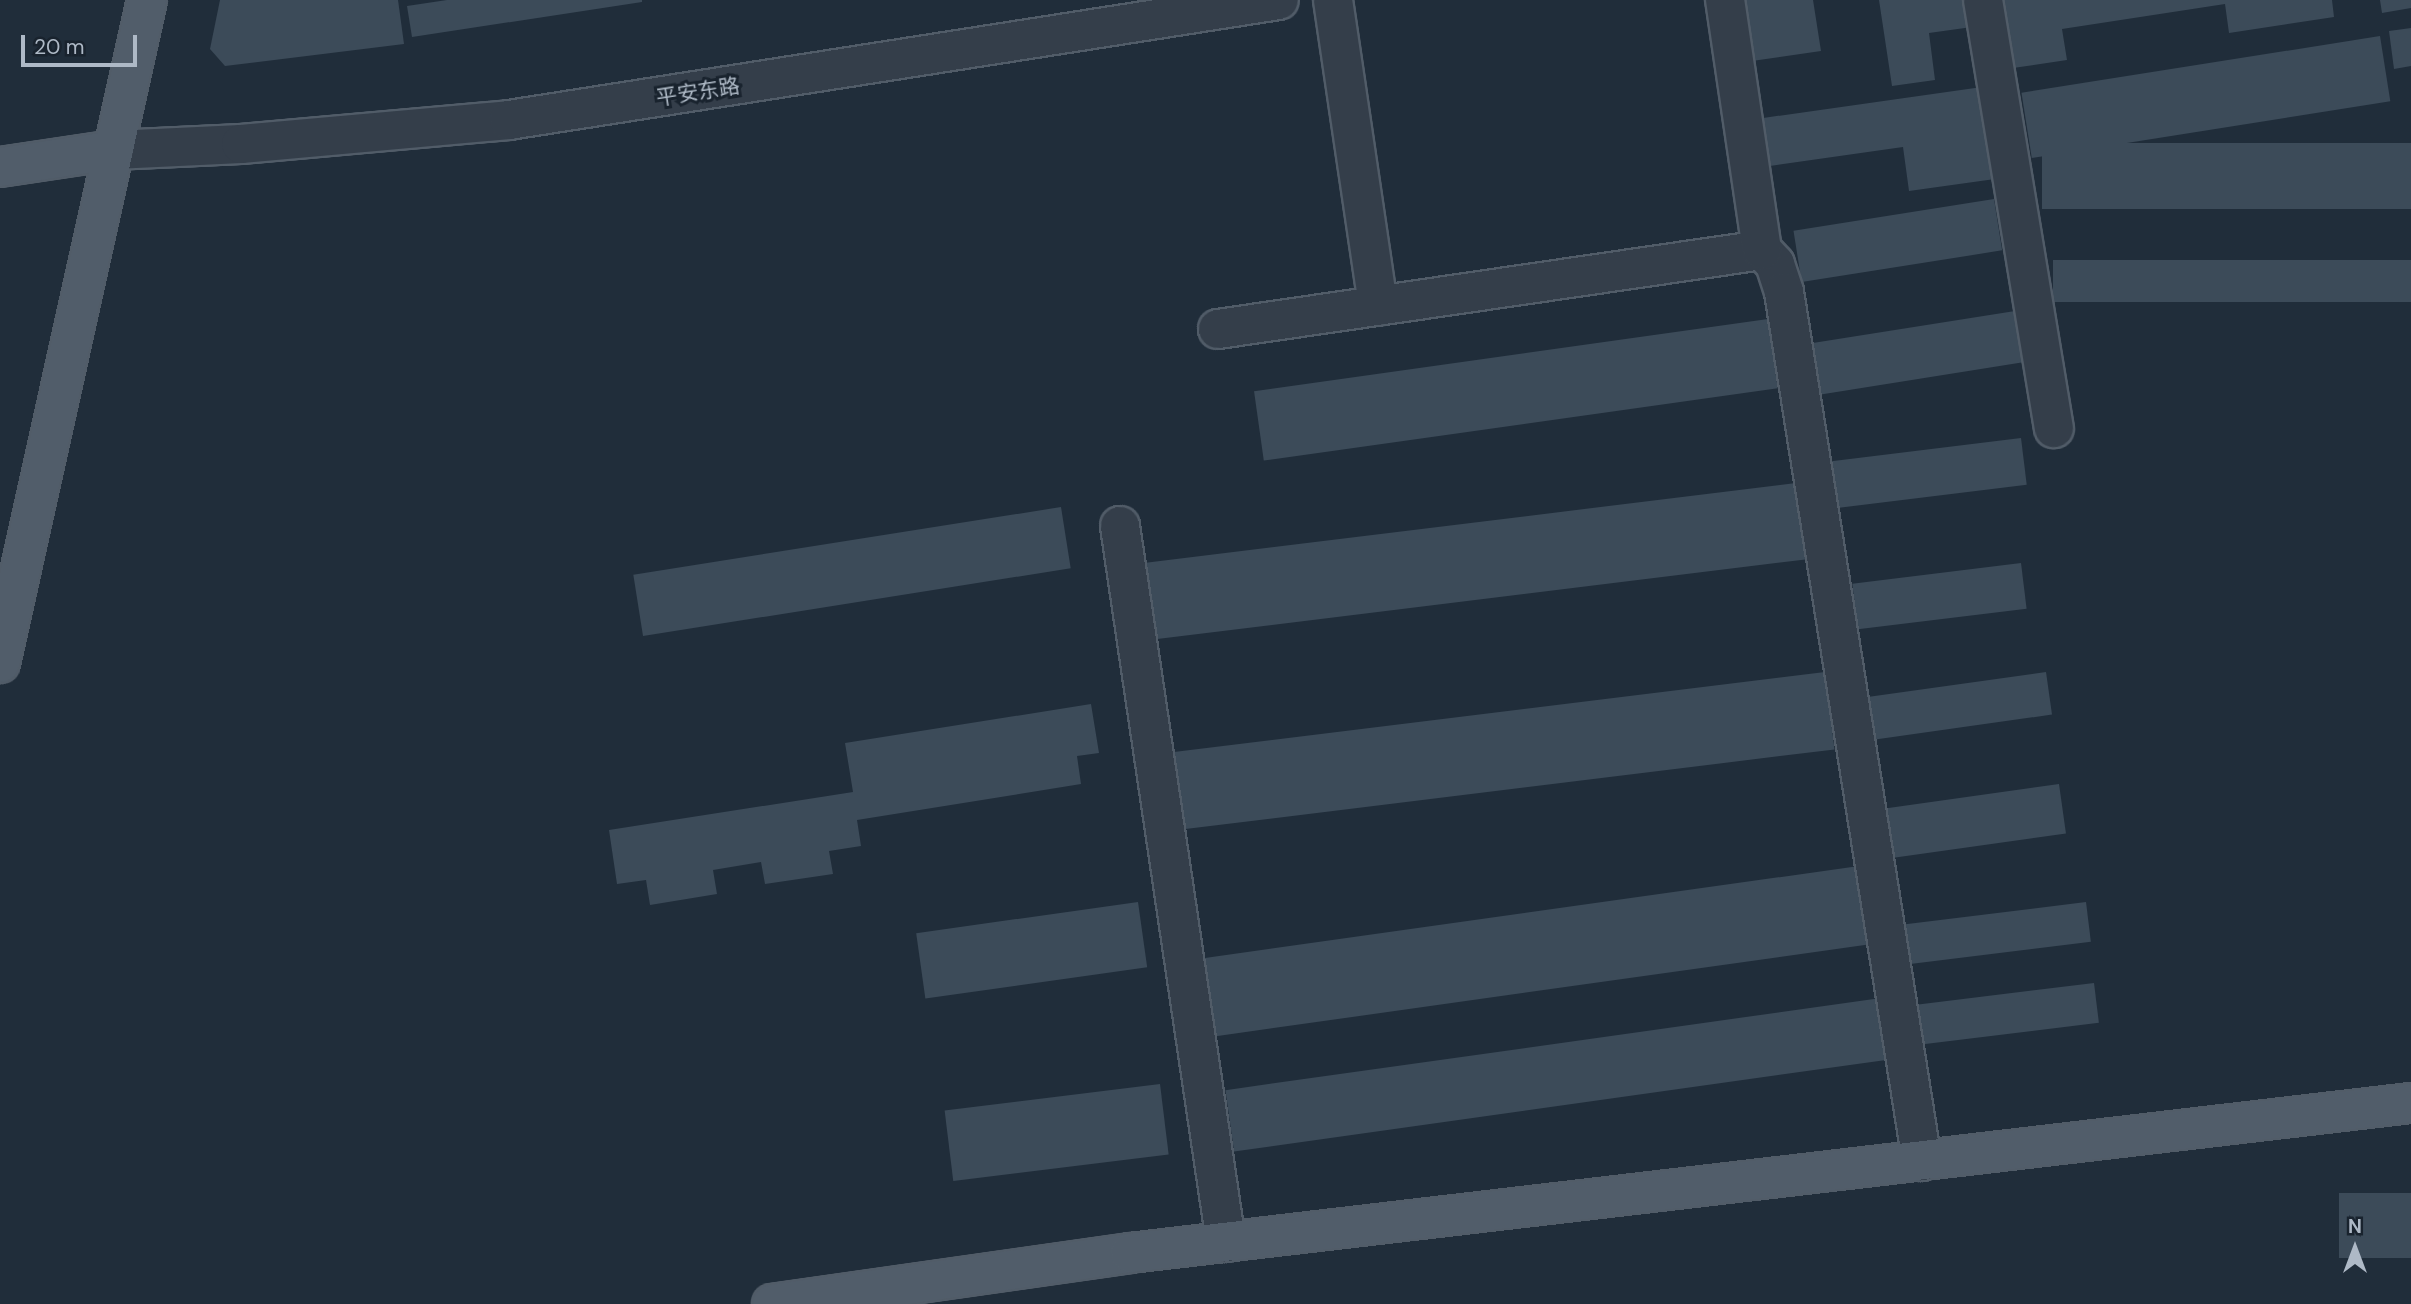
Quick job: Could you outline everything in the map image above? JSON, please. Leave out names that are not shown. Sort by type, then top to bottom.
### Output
[{"type":"main road","points":[[0,663],[147,0]]},
{"type":"main road","points":[[0,167],[114,149]]},
{"type":"main road","points":[[772,1304],[1226,1242],[2411,1103]]},
{"type":"street","name":"平安东路","points":[[114,149],[241,144],[509,120],[1279,0]]},
{"type":"street","points":[[1333,0],[1378,306]]},
{"type":"street","points":[[1725,0],[1762,250],[1774,264],[1784,292],[1922,1161]]},
{"type":"street","points":[[1983,0],[2054,428]]},
{"type":"street","points":[[1218,329],[1762,250]]},
{"type":"street","points":[[1120,526],[1226,1242]]},
{"type":"building","points":[[220,0],[398,0],[404,44],[225,66],[210,49]]},
{"type":"building","points":[[447,0],[642,2],[412,37],[407,6]]},
{"type":"building","points":[[1743,0],[1813,0],[1821,51],[1752,61]]},
{"type":"building","points":[[1879,0],[1968,0],[1972,27],[1929,33],[1935,80],[1892,86]]},
{"type":"building","points":[[2002,0],[2332,0],[2334,17],[2229,33],[2225,4],[2062,29],[2067,60],[2013,68]]},
{"type":"building","points":[[2380,0],[2411,0],[2411,8],[2382,13]]},
{"type":"building","points":[[2411,28],[2411,66],[2394,69],[2389,31]]},
{"type":"building","points":[[2380,36],[2390,101],[2032,158],[2021,93]]},
{"type":"building","points":[[1982,87],[1995,179],[1909,191],[1903,147],[1770,166],[1763,118]]},
{"type":"building","points":[[2042,143],[2411,143],[2411,209],[2042,209]]},
{"type":"building","points":[[1994,199],[2002,250],[1802,282],[1793,231]]},
{"type":"building","points":[[2053,260],[2411,260],[2411,302],[2053,302]]},
{"type":"building","points":[[2015,311],[2023,362],[1818,395],[1810,344]]},
{"type":"building","points":[[1768,319],[1778,388],[1264,461],[1254,391]]},
{"type":"building","points":[[2021,438],[2027,485],[1837,508],[1831,461]]},
{"type":"building","points":[[1796,483],[1805,559],[1155,639],[1146,563]]},
{"type":"building","points":[[1061,507],[1071,568],[643,636],[633,575]]},
{"type":"building","points":[[2021,563],[2027,609],[1858,629],[1852,584]]},
{"type":"building","points":[[1825,672],[1835,749],[1181,830],[1172,752]]},
{"type":"building","points":[[2046,672],[2052,715],[1872,740],[1866,697]]},
{"type":"building","points":[[1091,704],[1099,753],[1077,756],[1081,784],[857,820],[861,846],[829,851],[833,874],[765,884],[761,862],[713,870],[717,894],[650,905],[646,880],[617,884],[609,830],[853,792],[845,743]]},
{"type":"building","points":[[2059,784],[2066,834],[1894,858],[1887,808]]},
{"type":"building","points":[[1859,866],[1870,944],[1212,1037],[1201,958]]},
{"type":"building","points":[[1138,902],[1147,967],[925,999],[916,933]]},
{"type":"building","points":[[2086,902],[2091,942],[1908,964],[1903,924]]},
{"type":"building","points":[[2094,983],[2099,1023],[1921,1045],[1916,1005]]},
{"type":"building","points":[[1881,998],[1890,1059],[1234,1152],[1225,1090]]},
{"type":"building","points":[[1160,1084],[1169,1154],[953,1181],[945,1110]]},
{"type":"building","points":[[2339,1193],[2411,1193],[2411,1258],[2339,1258]]}]
